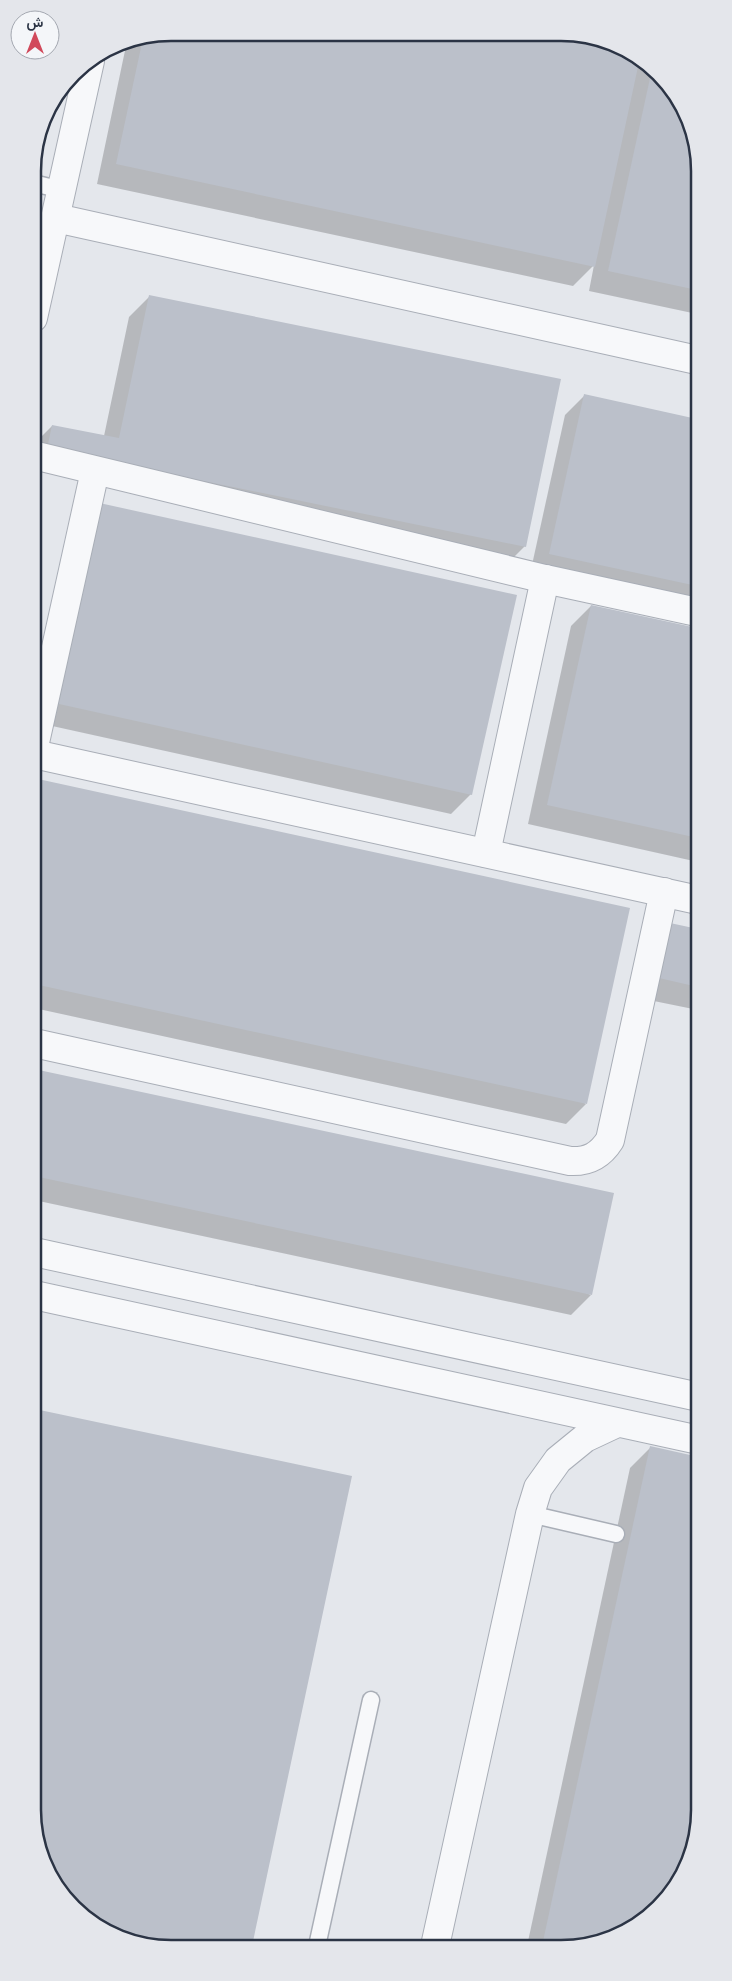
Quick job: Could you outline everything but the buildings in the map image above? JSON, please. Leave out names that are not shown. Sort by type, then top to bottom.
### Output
[{"type":"street","points":[[42,279],[88,72]]},
{"type":"street","points":[[56,218],[691,359]]},
{"type":"street","points":[[42,457],[545,579],[691,610]]},
{"type":"street","points":[[42,712],[95,471]]},
{"type":"street","points":[[486,853],[545,579]]},
{"type":"street","points":[[42,756],[691,898]]},
{"type":"street","points":[[41,1045],[570,1161],[580,1162],[589,1160],[598,1155],[610,1140],[664,892]]},
{"type":"street","points":[[41,1254],[690,1395]]},
{"type":"street","points":[[41,1297],[690,1438]]},
{"type":"street","points":[[437,1940],[530,1514],[538,1488],[558,1460],[585,1438],[617,1423]]},
{"type":"lane","points":[[42,185],[62,190]]},
{"type":"lane","points":[[530,1514],[616,1534]]},
{"type":"lane","points":[[318,1940],[371,1700]]}]
